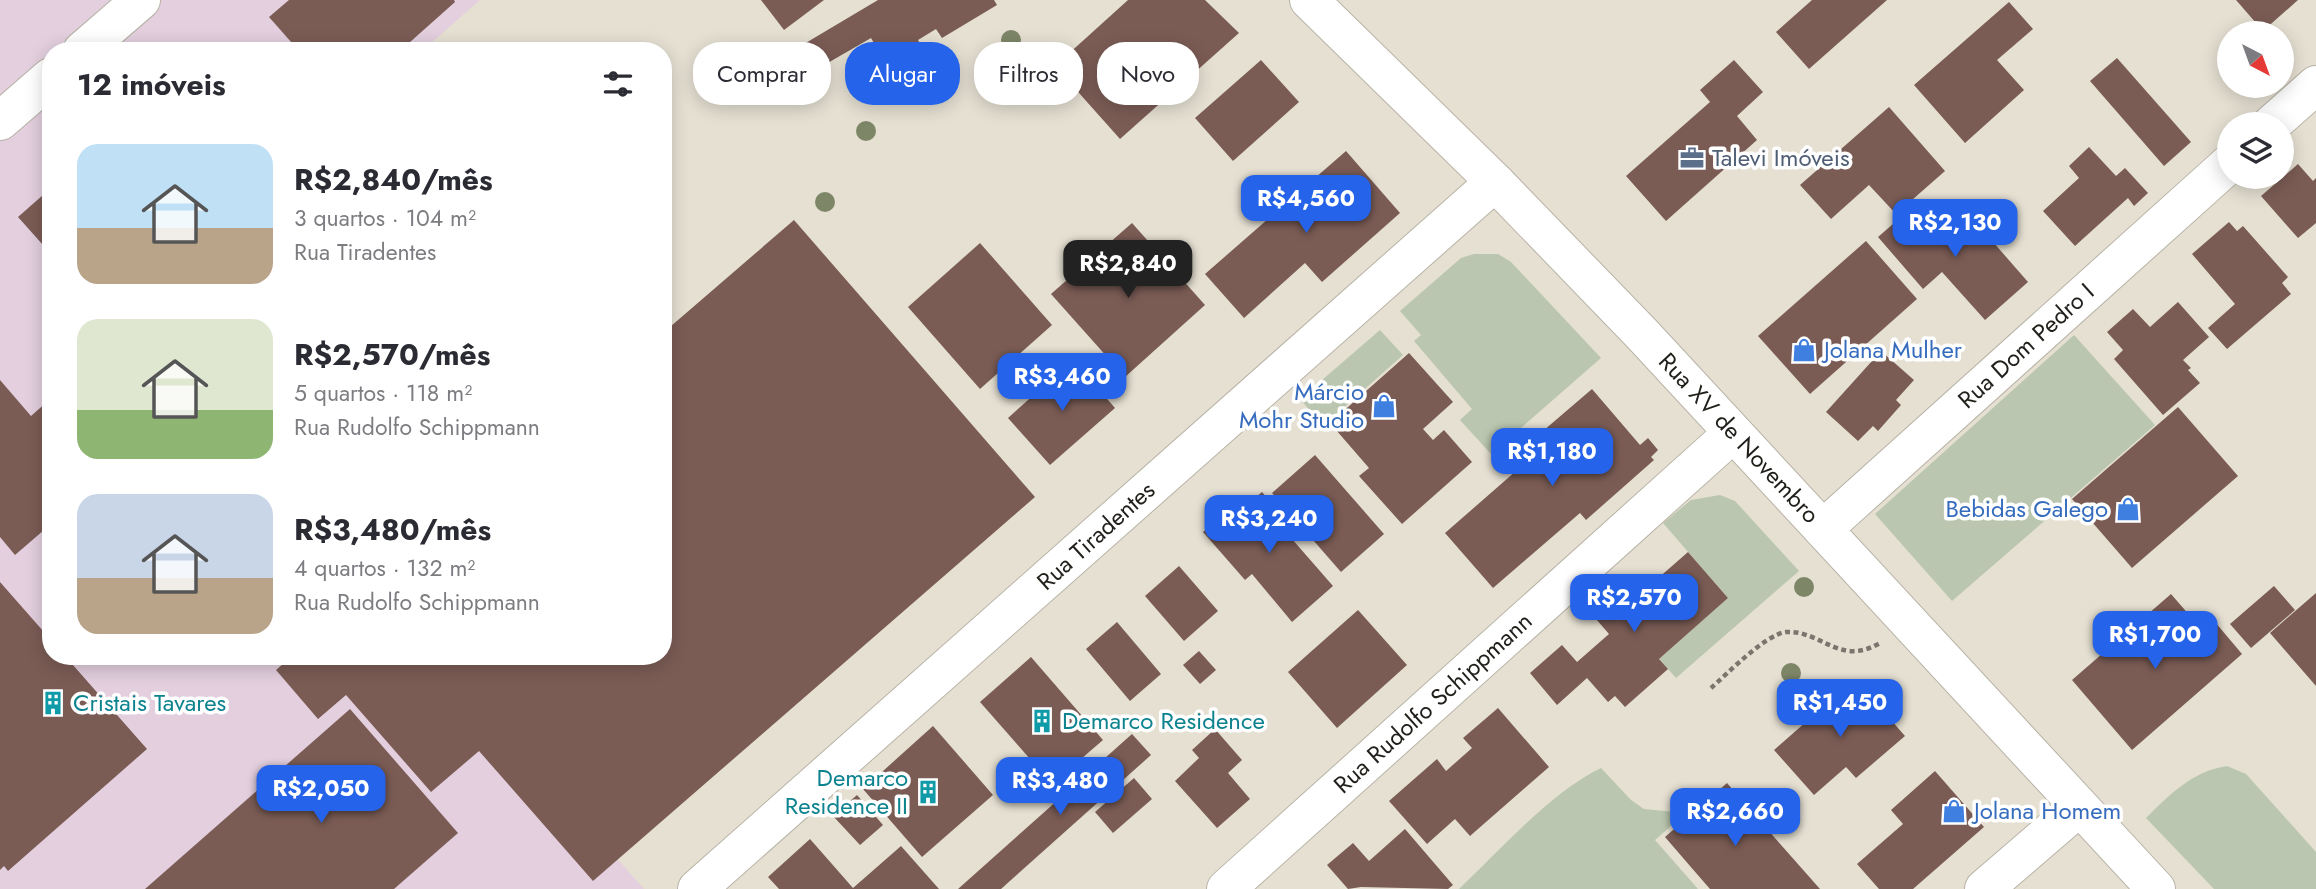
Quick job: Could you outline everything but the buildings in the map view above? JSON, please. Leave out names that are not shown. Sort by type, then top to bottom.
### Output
[{"type":"street","points":[[92,42],[141,0]]},
{"type":"street","name":"Rua XV de Novembro","points":[[1309,0],[1495,182],[1734,433],[2156,889]]},
{"type":"street","points":[[0,121],[42,85]]},
{"type":"street","points":[[2286,112],[2316,85]]},
{"type":"street","name":"Rua Dom Pedro I","points":[[1823,529],[2217,175]]},
{"type":"street","name":"Rua Tiradentes","points":[[697,889],[1495,182]]},
{"type":"street","name":"Rua Rudolfo Schippmann","points":[[1226,889],[1734,433]]},
{"type":"street","points":[[1984,889],[2079,807]]},
{"type":"path","points":[[1711,688],[1771,638],[1786,632],[1846,652],[1862,652],[1878,645],[1907,620]]},
{"type":"shaded area","points":[[0,0],[480,0],[432,42],[42,42],[42,665],[445,665],[644,889],[0,889]]},
{"type":"green space","points":[[1474,254],[1498,254],[1511,262],[1601,358],[1491,454],[1460,420],[1472,409],[1414,341],[1421,335],[1400,311],[1461,258]]},
{"type":"green space","points":[[1380,330],[1403,355],[1323,426],[1300,399]]},
{"type":"green space","points":[[2074,335],[2155,425],[1952,601],[1875,514]]},
{"type":"green space","points":[[1720,495],[1735,501],[1799,571],[1676,678],[1659,659],[1728,598],[1663,523],[1691,500]]},
{"type":"green space","points":[[2227,766],[2246,774],[2316,852],[2316,889],[2214,889],[2146,818],[2173,792],[2193,778]]},
{"type":"green space","points":[[1601,768],[1631,800],[1644,809],[1686,813],[1655,840],[1698,889],[1459,889],[1545,807],[1582,778]]},
{"type":"place","name":"Talevi Imóveis","points":[[1692,158]]},
{"type":"place","name":"Jolana Mulher","points":[[1804,350]]},
{"type":"place","name":"Márcio Mohr Studio","points":[[1384,406]]},
{"type":"place","name":"Bebidas Galego","points":[[2128,509]]},
{"type":"place","name":"Cristais Tavares","points":[[53,703]]},
{"type":"place","name":"Demarco Residence","points":[[1042,721]]},
{"type":"place","name":"Demarco Residence II","points":[[928,792]]},
{"type":"place","name":"Jolana Homem","points":[[1954,811]]}]
